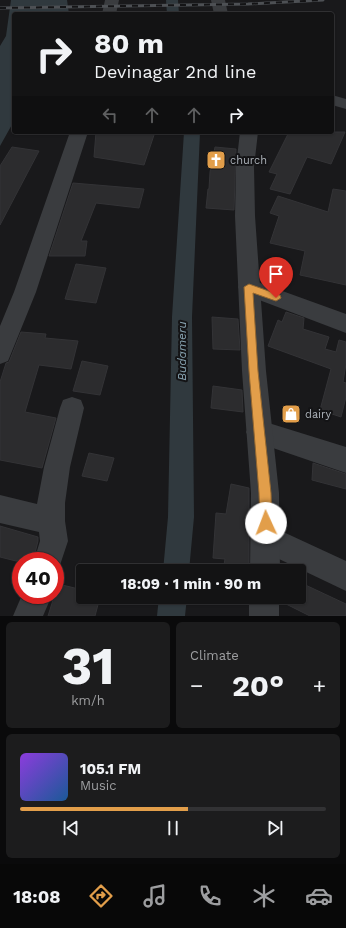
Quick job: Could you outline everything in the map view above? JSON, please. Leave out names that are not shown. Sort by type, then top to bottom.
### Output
[{"type":"street","points":[[109,12],[112,0]]},
{"type":"street","points":[[218,0],[221,12]]},
{"type":"street","points":[[334,101],[346,104]]},
{"type":"street","points":[[0,354],[25,292],[78,134]]},
{"type":"street","points":[[249,134],[245,167],[245,216],[259,432],[265,493],[265,564]]},
{"type":"street","points":[[249,287],[346,324]]},
{"type":"street","points":[[51,552],[54,542],[51,521],[51,503],[57,467],[72,408]]},
{"type":"street","points":[[259,432],[346,460]]},
{"type":"street","points":[[0,509],[51,521]]},
{"type":"street","points":[[266,538],[346,576]]},
{"type":"street","points":[[28,616],[33,604]]},
{"type":"street","points":[[264,604],[264,616]]},
{"type":"shaded area","points":[[11,0],[67,0],[69,12],[12,12],[12,125],[0,146],[0,46],[6,36]]},
{"type":"building","points":[[334,132],[345,132],[331,164],[307,157],[290,194],[270,189],[277,174],[269,172],[288,134],[334,134]]},
{"type":"building","points":[[96,134],[154,134],[144,165],[94,157]]},
{"type":"building","points":[[12,147],[39,151],[0,225],[0,166]]},
{"type":"building","points":[[215,147],[236,149],[234,210],[206,208],[210,172]]},
{"type":"building","points":[[73,183],[144,189],[139,208],[96,203],[81,241],[87,241],[85,256],[49,256]]},
{"type":"building","points":[[333,189],[346,191],[346,285],[300,275],[305,251],[270,243],[279,216],[270,213],[278,196],[328,212]]},
{"type":"building","points":[[76,264],[106,268],[96,303],[65,299]]},
{"type":"building","points":[[286,312],[304,318],[303,329],[329,337],[325,349],[336,352],[339,340],[346,342],[346,364],[343,382],[346,383],[346,397],[341,417],[320,410],[331,369],[268,346],[278,320],[282,322]]},
{"type":"building","points":[[212,317],[238,319],[240,350],[213,349]]},
{"type":"building","points":[[21,332],[46,334],[45,338],[78,341],[71,369],[39,365],[25,412],[56,418],[42,468],[0,460],[0,382],[6,363],[9,362]]},
{"type":"building","points":[[82,361],[108,366],[100,395],[73,391]]},
{"type":"building","points":[[213,386],[242,390],[243,412],[211,408]]},
{"type":"building","points":[[89,453],[114,458],[107,481],[82,476]]},
{"type":"building","points":[[313,463],[346,474],[346,489],[312,480]]},
{"type":"building","points":[[231,484],[249,488],[249,564],[224,564],[225,559],[213,558],[216,513],[226,514]]},
{"type":"building","points":[[0,526],[38,537],[35,552],[12,552],[12,560],[0,557]]},
{"type":"building","points":[[64,585],[76,588],[76,604],[98,604],[95,616],[48,616],[52,604],[64,604]]},
{"type":"building","points":[[306,585],[346,604],[346,616],[310,616],[286,604],[306,604]]},
{"type":"waterway","name":"Budameru","points":[[172,0],[173,12]]},
{"type":"waterway","name":"Budameru","points":[[177,564],[181,517],[182,317],[192,134]]},
{"type":"waterway","name":"Budameru","points":[[171,616],[172,604]]},
{"type":"railway","points":[[0,8],[248,4],[323,0]]},
{"type":"place","name":"church","points":[[216,160]]},
{"type":"place","name":"dairy","points":[[291,414]]},
{"type":"route","points":[[266,523],[249,287],[276,298]]}]
